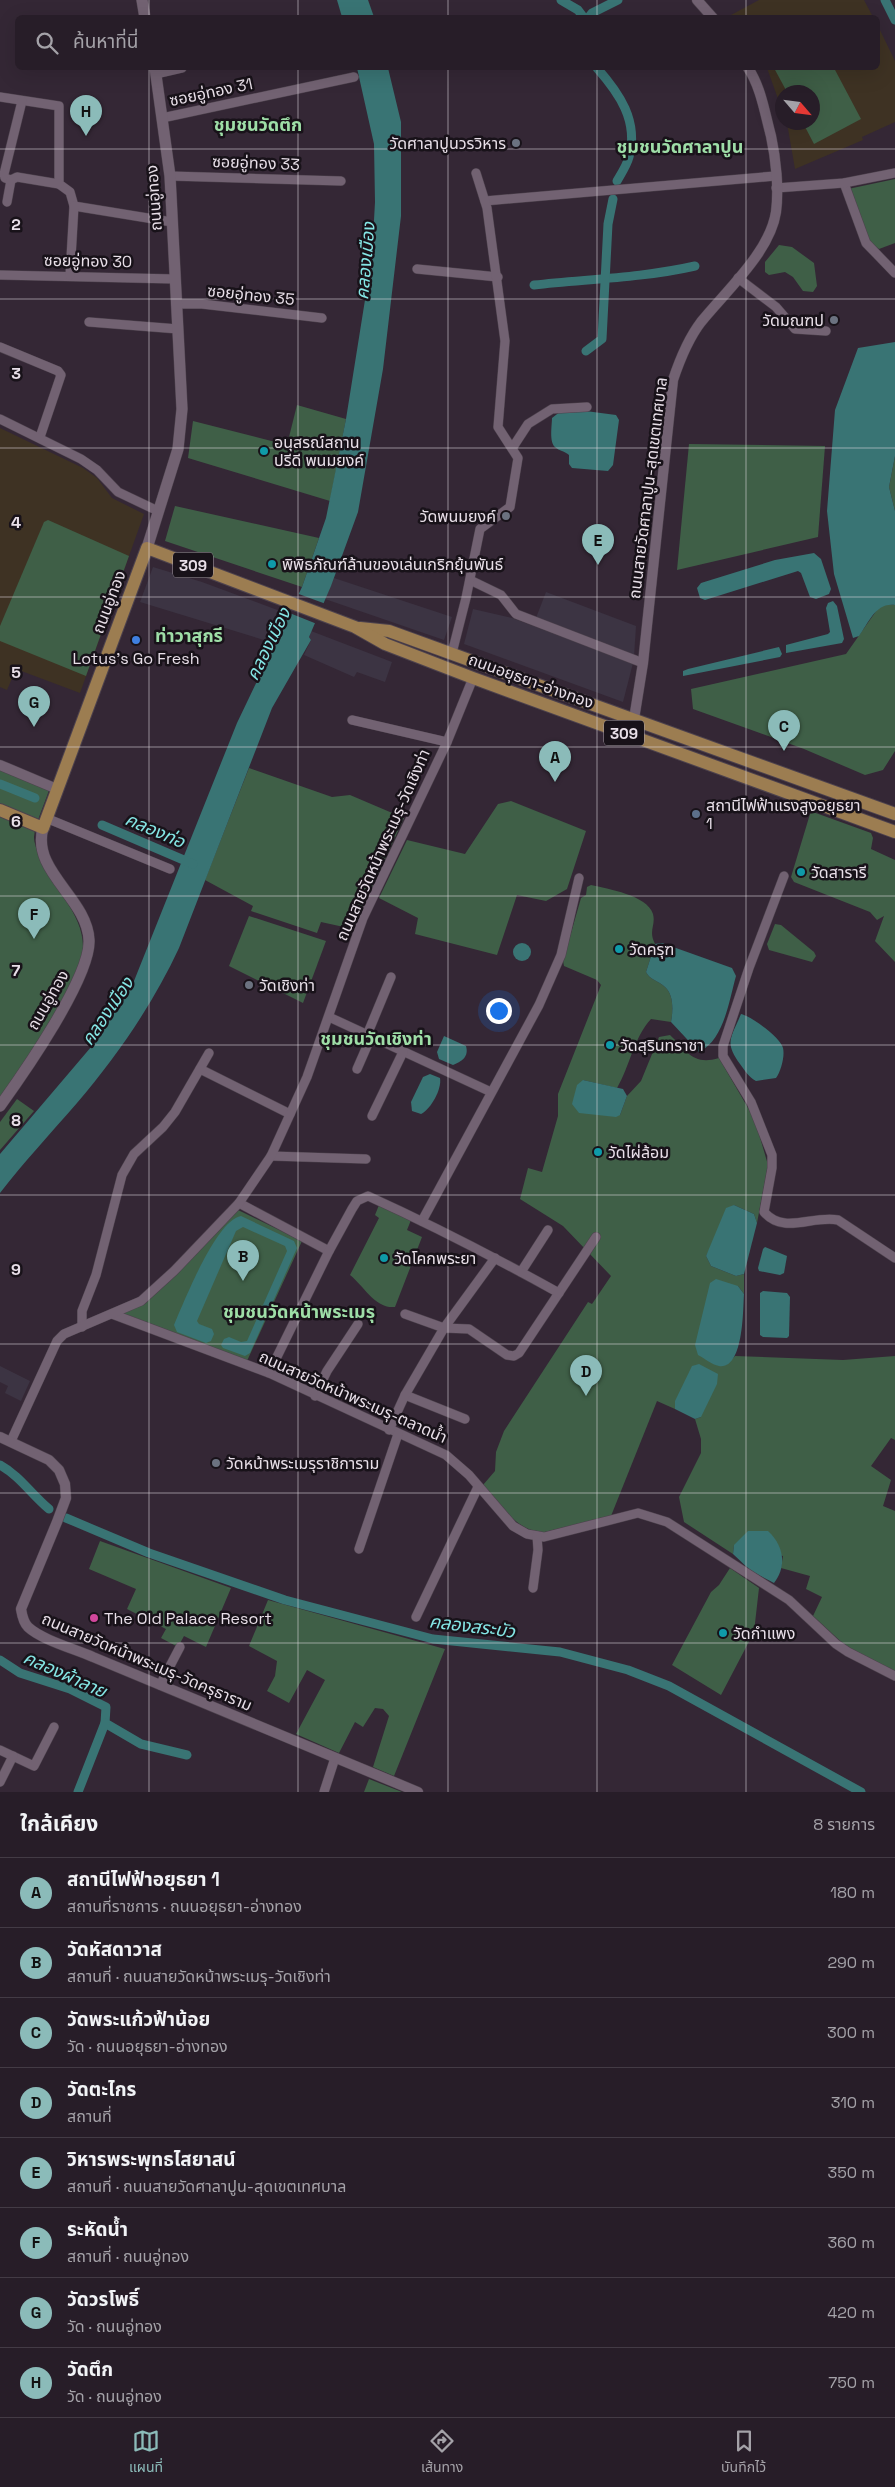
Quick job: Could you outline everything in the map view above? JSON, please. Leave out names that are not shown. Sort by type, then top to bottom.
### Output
[{"type":"main road","points":[[142,0],[144,15]]},
{"type":"main road","name":"ถนนอู่ทอง","points":[[0,1106],[22,1075],[70,995],[87,961],[89,940],[86,925],[72,899],[47,864],[40,847],[44,823],[147,548],[178,449],[182,409],[170,176],[155,71]]},
{"type":"main road","name":"ถนนอยุธยา-อ่างทอง","points":[[147,548],[355,627],[385,644],[473,678],[895,832]]},
{"type":"main road","name":"ถนนอยุธยา-อ่างทอง","points":[[355,627],[389,631],[895,814]]},
{"type":"main road","points":[[0,810],[44,823]]},
{"type":"street","points":[[697,0],[710,15]]},
{"type":"street","name":"ถนนสายวัดศาลาปูน-สุดเขตเทศบาล","points":[[628,734],[634,719],[643,663],[673,380],[680,360],[694,333],[756,256],[768,234],[776,213],[773,146],[754,77],[749,70]]},
{"type":"street","name":"ซอยอู่ทอง 31","points":[[162,118],[354,77]]},
{"type":"street","points":[[0,97],[59,106],[59,184]]},
{"type":"street","points":[[22,101],[4,174],[5,178],[11,180],[17,177],[59,184],[70,192],[74,206],[70,275]]},
{"type":"street","points":[[452,653],[480,529],[505,513],[513,500],[518,458],[513,448],[501,434],[497,420],[505,342],[498,277],[486,201],[476,173]]},
{"type":"street","points":[[776,188],[844,183],[895,173]]},
{"type":"street","name":"ซอยอู่ทอง 33","points":[[170,176],[341,181]]},
{"type":"street","points":[[486,201],[775,176]]},
{"type":"street","points":[[7,202],[11,180]]},
{"type":"street","points":[[844,183],[866,242],[895,273]]},
{"type":"street","points":[[74,206],[172,222]]},
{"type":"street","points":[[417,269],[498,277]]},
{"type":"street","name":"ซอยอู่ทอง 30","points":[[0,275],[70,275],[175,279]]},
{"type":"street","points":[[738,278],[776,307],[795,329],[826,331]]},
{"type":"street","name":"ซอยอู่ทอง 35","points":[[176,304],[202,304],[322,318]]},
{"type":"street","points":[[89,322],[178,330]]},
{"type":"street","points":[[0,347],[58,371],[62,375],[40,437]]},
{"type":"street","points":[[513,448],[528,424],[552,409],[587,407]]},
{"type":"street","points":[[0,419],[40,437],[92,466],[118,492],[158,512]]},
{"type":"street","points":[[470,580],[501,595],[516,614],[643,663]]},
{"type":"street","name":"ถนนสายวัดหน้าพระเมรุ-วัดเชิงท่า","points":[[11,1441],[57,1341],[64,1334],[141,1301],[174,1271],[239,1203],[271,1156],[329,1017],[363,918],[447,742],[473,678]]},
{"type":"street","points":[[352,720],[447,742]]},
{"type":"street","points":[[0,765],[56,789]]},
{"type":"street","points":[[44,823],[170,869]]},
{"type":"street","points":[[784,876],[749,968],[724,1046],[723,1056],[751,1102],[772,1155],[772,1168],[764,1212],[779,1223],[791,1224],[829,1219],[838,1220],[895,1258]]},
{"type":"street","points":[[422,1221],[539,1005],[561,955],[579,878]]},
{"type":"street","points":[[357,1069],[391,977]]},
{"type":"street","points":[[329,1017],[491,1092]]},
{"type":"street","points":[[372,1116],[403,1052]]},
{"type":"street","points":[[82,1327],[82,1311],[96,1275],[122,1175],[134,1154],[163,1127],[175,1112],[208,1053]]},
{"type":"street","points":[[200,1070],[290,1114]]},
{"type":"street","points":[[271,1156],[366,1159]]},
{"type":"street","points":[[269,1373],[329,1251],[352,1209],[362,1198],[368,1196],[495,1258],[558,1294]]},
{"type":"street","points":[[239,1203],[329,1251]]},
{"type":"street","points":[[521,1272],[548,1230]]},
{"type":"street","points":[[405,1314],[444,1328],[469,1329],[507,1355],[514,1356],[519,1353],[596,1237]]},
{"type":"street","points":[[360,1549],[406,1395],[444,1328],[495,1258]]},
{"type":"street","name":"ถนนสายวัดหน้าพระเมรุ-ตลาดน้ำ","points":[[112,1314],[269,1373],[315,1396],[446,1455],[478,1486],[513,1526],[527,1534],[544,1537],[638,1513],[667,1522],[753,1579],[789,1600],[836,1644],[895,1676]]},
{"type":"street","points":[[315,1396],[327,1371],[358,1324]]},
{"type":"street","points":[[406,1395],[464,1419]]},
{"type":"street","name":"ถนนสายวัดหน้าพระเมรุ-วัดครุธาราม","points":[[0,1437],[49,1460],[59,1470],[65,1484],[66,1498],[21,1608],[22,1618],[27,1626],[40,1634],[160,1685],[418,1792]]},
{"type":"street","points":[[416,1617],[478,1486]]},
{"type":"street","points":[[533,1588],[538,1550],[537,1536]]},
{"type":"street","points":[[160,1685],[180,1647]]},
{"type":"street","points":[[0,1750],[34,1766],[54,1728]]},
{"type":"street","points":[[0,1782],[13,1756]]},
{"type":"street","points":[[324,1792],[335,1758]]},
{"type":"shaded area","points":[[337,0],[368,0],[373,15],[341,15]]},
{"type":"shaded area","points":[[759,0],[864,0],[872,15],[731,15]]},
{"type":"shaded area","points":[[880,30],[895,61],[895,122],[862,137],[863,140],[795,169],[788,130],[820,130],[820,85],[775,85],[775,90],[768,70],[880,70]]},
{"type":"shaded area","points":[[357,70],[388,70],[401,122],[401,216],[383,369],[358,512],[331,586],[309,637],[311,640],[272,708],[179,948],[169,969],[146,1009],[106,1067],[0,1193],[0,1154],[97,1040],[134,981],[237,723],[302,587],[326,518],[346,419],[372,256],[375,202],[374,144]]},
{"type":"shaded area","points":[[775,70],[835,70],[861,119],[814,144],[807,130],[820,130],[820,85],[783,85]]},
{"type":"shaded area","points":[[895,179],[895,243],[879,249],[870,242],[848,189]]},
{"type":"shaded area","points":[[779,245],[792,247],[814,263],[817,286],[813,292],[803,291],[793,277],[785,272],[769,275],[765,272],[765,262]]},
{"type":"shaded area","points":[[895,342],[895,456],[889,487],[895,511],[895,605],[888,605],[878,610],[859,636],[853,638],[834,574],[827,511],[835,410],[858,348]]},
{"type":"shaded area","name":"อนุสรณ์สถาน ปรีดี พนมยงค์","points":[[297,405],[346,419],[330,501],[188,458],[193,421],[287,445]]},
{"type":"shaded area","points":[[578,410],[616,415],[619,420],[613,465],[608,471],[572,468],[569,464],[569,455],[553,445],[551,437],[552,418],[561,411]]},
{"type":"shaded area","points":[[0,428],[83,468],[97,478],[112,498],[144,514],[80,693],[16,669],[7,690],[0,687]]},
{"type":"shaded area","points":[[689,444],[825,446],[818,537],[677,570]]},
{"type":"shaded area","points":[[895,456],[895,511],[889,487]]},
{"type":"shaded area","name":"พิพิธภัณฑ์ล้านของเล่นเกริกยุ้นพันธ์","points":[[175,506],[319,538],[302,587],[165,541]]},
{"type":"shaded area","points":[[48,520],[129,556],[86,676],[0,641],[0,626],[44,522]]},
{"type":"shaded area","points":[[814,553],[821,559],[831,589],[829,594],[816,599],[810,597],[801,573],[798,571],[705,600],[700,598],[697,588],[701,583],[775,560]]},
{"type":"shaded area","points":[[153,567],[202,582],[288,614],[274,643],[140,602]]},
{"type":"shaded area","points":[[334,578],[452,617],[444,640],[325,599]]},
{"type":"shaded area","points":[[546,592],[636,626],[634,657],[536,618]]},
{"type":"shaded area","points":[[833,601],[837,606],[844,639],[842,643],[786,653],[786,645],[830,632],[826,608],[828,603]]},
{"type":"shaded area","points":[[887,604],[895,605],[895,751],[883,770],[865,775],[804,749],[693,709],[691,689],[846,654],[879,607]]},
{"type":"shaded area","points":[[473,609],[512,618],[633,663],[623,702],[464,644]]},
{"type":"shaded area","points":[[311,631],[392,662],[385,682],[357,672],[354,677],[304,655],[311,640],[309,637]]},
{"type":"shaded area","points":[[779,647],[782,654],[780,657],[683,676],[683,671],[688,669]]},
{"type":"shaded area","points":[[249,768],[332,797],[350,795],[404,818],[353,929],[321,922],[317,933],[251,911],[253,906],[205,880]]},
{"type":"shaded area","points":[[0,769],[49,790],[36,826],[34,842],[52,881],[75,917],[83,943],[82,958],[72,984],[30,1054],[0,1099]]},
{"type":"shaded area","points":[[511,801],[586,831],[567,889],[546,901],[517,895],[497,955],[415,934],[418,918],[379,898],[407,840],[465,854],[498,804]]},
{"type":"shaded area","points":[[813,812],[871,833],[873,838],[871,849],[895,860],[895,962],[875,941],[884,916],[877,920],[870,912],[794,882],[791,877],[810,814]]},
{"type":"shaded area","points":[[591,885],[626,894],[649,907],[654,918],[652,935],[655,944],[646,972],[668,990],[672,1003],[672,1013],[671,1022],[651,1019],[645,1026],[617,1088],[583,1080],[620,1115],[627,1096],[641,1081],[659,1037],[670,1035],[686,1051],[697,1058],[710,1060],[719,1058],[755,1120],[768,1165],[757,1223],[754,1214],[734,1205],[706,1256],[711,1266],[736,1276],[744,1274],[744,1294],[738,1286],[726,1365],[735,1356],[843,1360],[895,1356],[895,1440],[891,1438],[871,1466],[891,1480],[883,1506],[895,1511],[895,1672],[849,1649],[813,1616],[822,1597],[806,1589],[810,1576],[781,1568],[783,1556],[734,1545],[733,1554],[684,1522],[679,1497],[701,1453],[701,1439],[695,1419],[701,1417],[675,1401],[675,1409],[657,1401],[611,1516],[541,1533],[515,1521],[483,1485],[495,1471],[496,1452],[504,1431],[588,1302],[592,1304],[611,1276],[563,1226],[520,1199],[528,1168],[542,1172],[558,1116],[558,1094],[601,985],[597,980],[564,966],[563,961],[581,898],[586,895],[587,887]]},
{"type":"shaded area","points":[[249,916],[326,941],[303,1003],[229,966]]},
{"type":"shaded area","points":[[775,924],[781,925],[814,952],[816,956],[812,962],[769,950],[767,944]]},
{"type":"shaded area","points":[[522,943],[528,946],[531,952],[528,958],[522,961],[516,958],[513,952],[516,946]]},
{"type":"shaded area","points":[[662,943],[732,968],[736,976],[728,1008],[720,1029],[714,1039],[699,1052],[671,1022],[672,1003],[668,990],[646,972],[655,944]]},
{"type":"shaded area","points":[[741,1014],[765,1028],[781,1044],[783,1059],[776,1078],[756,1081],[747,1074],[735,1057],[731,1040]]},
{"type":"shaded area","points":[[444,1036],[466,1046],[466,1056],[453,1065],[439,1059],[437,1052]]},
{"type":"shaded area","points":[[430,1074],[440,1078],[435,1098],[421,1114],[412,1111],[411,1102],[423,1077]]},
{"type":"shaded area","points":[[583,1080],[623,1089],[627,1096],[620,1115],[616,1117],[579,1113],[572,1104],[577,1085]]},
{"type":"shaded area","points":[[17,1099],[34,1111],[0,1150],[0,1122]]},
{"type":"shaded area","points":[[379,1205],[411,1220],[407,1230],[422,1237],[395,1307],[388,1307],[376,1301],[350,1275],[379,1218],[375,1215]]},
{"type":"shaded area","points":[[734,1205],[754,1214],[757,1223],[744,1274],[736,1276],[711,1266],[706,1256],[726,1208]]},
{"type":"shaded area","points":[[238,1210],[302,1241],[247,1361],[121,1315],[151,1298]]},
{"type":"shaded area","points":[[241,1216],[294,1241],[297,1248],[250,1353],[245,1356],[223,1348],[221,1345],[224,1339],[229,1337],[241,1342],[247,1341],[287,1251],[285,1246],[243,1227],[236,1231],[197,1321],[199,1324],[212,1329],[214,1334],[211,1341],[206,1343],[177,1332],[174,1325],[211,1246],[221,1231],[231,1221]]},
{"type":"shaded area","points":[[765,1247],[787,1256],[784,1273],[780,1275],[759,1271],[758,1268]]},
{"type":"shaded area","points":[[716,1279],[738,1286],[744,1294],[738,1349],[727,1365],[719,1366],[698,1355],[695,1345],[710,1283]]},
{"type":"shaded area","points":[[763,1291],[787,1293],[790,1297],[789,1336],[787,1338],[763,1337],[760,1335],[760,1293]]},
{"type":"shaded area","points":[[699,1364],[718,1374],[717,1384],[701,1417],[695,1419],[675,1409],[675,1401],[692,1366]]},
{"type":"shaded area","points":[[0,1366],[30,1381],[21,1401],[5,1393],[8,1386],[0,1382]]},
{"type":"shaded area","points":[[748,1531],[768,1531],[778,1543],[782,1563],[781,1570],[774,1583],[751,1571],[733,1554],[734,1545]]},
{"type":"shaded area","points":[[100,1541],[231,1588],[206,1647],[184,1636],[178,1647],[161,1638],[166,1629],[127,1609],[136,1589],[89,1569]]},
{"type":"shaded area","points":[[730,1568],[759,1588],[754,1632],[721,1695],[672,1665],[711,1592],[719,1585]]},
{"type":"shaded area","points":[[268,1600],[445,1649],[394,1776],[373,1767],[389,1716],[383,1709],[375,1708],[363,1727],[355,1722],[339,1753],[296,1734],[325,1680],[307,1670],[289,1703],[267,1691],[275,1676],[277,1661],[249,1646]]},
{"type":"shaded area","points":[[369,1779],[402,1792],[364,1792]]},
{"type":"pier","points":[[296,593],[326,604],[317,624],[287,612]]},
{"type":"waterway","points":[[561,0],[578,10],[582,15]]},
{"type":"waterway","points":[[590,15],[618,0]]},
{"type":"waterway","points":[[885,0],[895,20]]},
{"type":"waterway","points":[[599,70],[613,87],[625,108],[631,131],[629,157],[617,181]]},
{"type":"waterway","points":[[586,351],[602,339],[608,224],[613,199]]},
{"type":"waterway","points":[[534,285],[635,276],[695,266]]},
{"type":"waterway","name":"คลองท่อ","points":[[0,784],[35,798]]},
{"type":"waterway","name":"คลองท่อ","points":[[102,825],[193,864]]},
{"type":"waterway","name":"คลองสระบัว","points":[[0,1465],[14,1474],[49,1509]]},
{"type":"waterway","name":"คลองสระบัว","points":[[66,1518],[149,1553],[285,1600],[433,1639],[560,1652],[628,1670],[669,1686],[861,1792]]},
{"type":"waterway","name":"คลองผ้าลาย","points":[[0,1660],[20,1673],[70,1689],[106,1707],[105,1723],[141,1744],[187,1755]]},
{"type":"waterway","points":[[78,1792],[105,1723]]},
{"type":"place","name":"วัดตึก","points":[[86,136]]},
{"type":"place","name":"วัดศาลาปูนวรวิหาร","points":[[516,143]]},
{"type":"place","name":"วัดมณฑป","points":[[834,320]]},
{"type":"place","name":"อนุสรณ์สถาน ปรีดี พนมยงค์","points":[[264,451]]},
{"type":"place","name":"วัดพนมยงค์","points":[[506,516]]},
{"type":"place","name":"พิพิธภัณฑ์ล้านของเล่นเกริกยุ้นพันธ์","points":[[272,564]]},
{"type":"place","name":"วิหารพระพุทธไสยาสน์","points":[[598,565]]},
{"type":"place","name":"Lotus's Go Fresh","points":[[136,640]]},
{"type":"place","name":"วัดวรโพธิ์","points":[[34,727]]},
{"type":"place","name":"วัดพระแก้วฟ้าน้อย","points":[[784,751]]},
{"type":"place","name":"สถานีไฟฟ้าอยุธยา 1","points":[[555,782]]},
{"type":"place","name":"สถานีไฟฟ้าแรงสูงอยุธยา 1","points":[[696,814]]},
{"type":"place","name":"วัดสารารี","points":[[801,872]]},
{"type":"place","name":"ระหัดน้ำ","points":[[34,939]]},
{"type":"place","name":"วัดครุฑ","points":[[619,949]]},
{"type":"place","name":"วัดเชิงท่า","points":[[249,985]]},
{"type":"place","name":"วัดสุรินทราชา","points":[[610,1045]]},
{"type":"place","name":"วัดไผ่ล้อม","points":[[598,1152]]},
{"type":"place","name":"วัดโคกพระยา","points":[[384,1258]]},
{"type":"place","name":"วัดหัสดาวาส","points":[[243,1281]]},
{"type":"place","name":"วัดตะไกร","points":[[586,1396]]},
{"type":"place","name":"วัดหน้าพระเมรุราชิการาม","points":[[216,1463]]},
{"type":"place","name":"The Old Palace Resort","points":[[94,1618]]},
{"type":"place","name":"วัดกำแพง","points":[[723,1633]]},
{"type":"district","name":"ชุมชนวัดตึก","points":[[258,124]]},
{"type":"district","name":"ชุมชนวัดศาลาปูน","points":[[680,146]]},
{"type":"district","name":"ท่าวาสุกรี","points":[[189,635]]},
{"type":"district","name":"ชุมชนวัดเชิงท่า","points":[[376,1038]]},
{"type":"district","name":"ชุมชนวัดหน้าพระเมรุ","points":[[299,1311]]},
{"type":"water label","name":"คลองเมือง","points":[[365,261]]},
{"type":"water label","name":"คลองเมือง","points":[[268,644]]},
{"type":"water label","name":"คลองเมือง","points":[[107,1011]]}]
